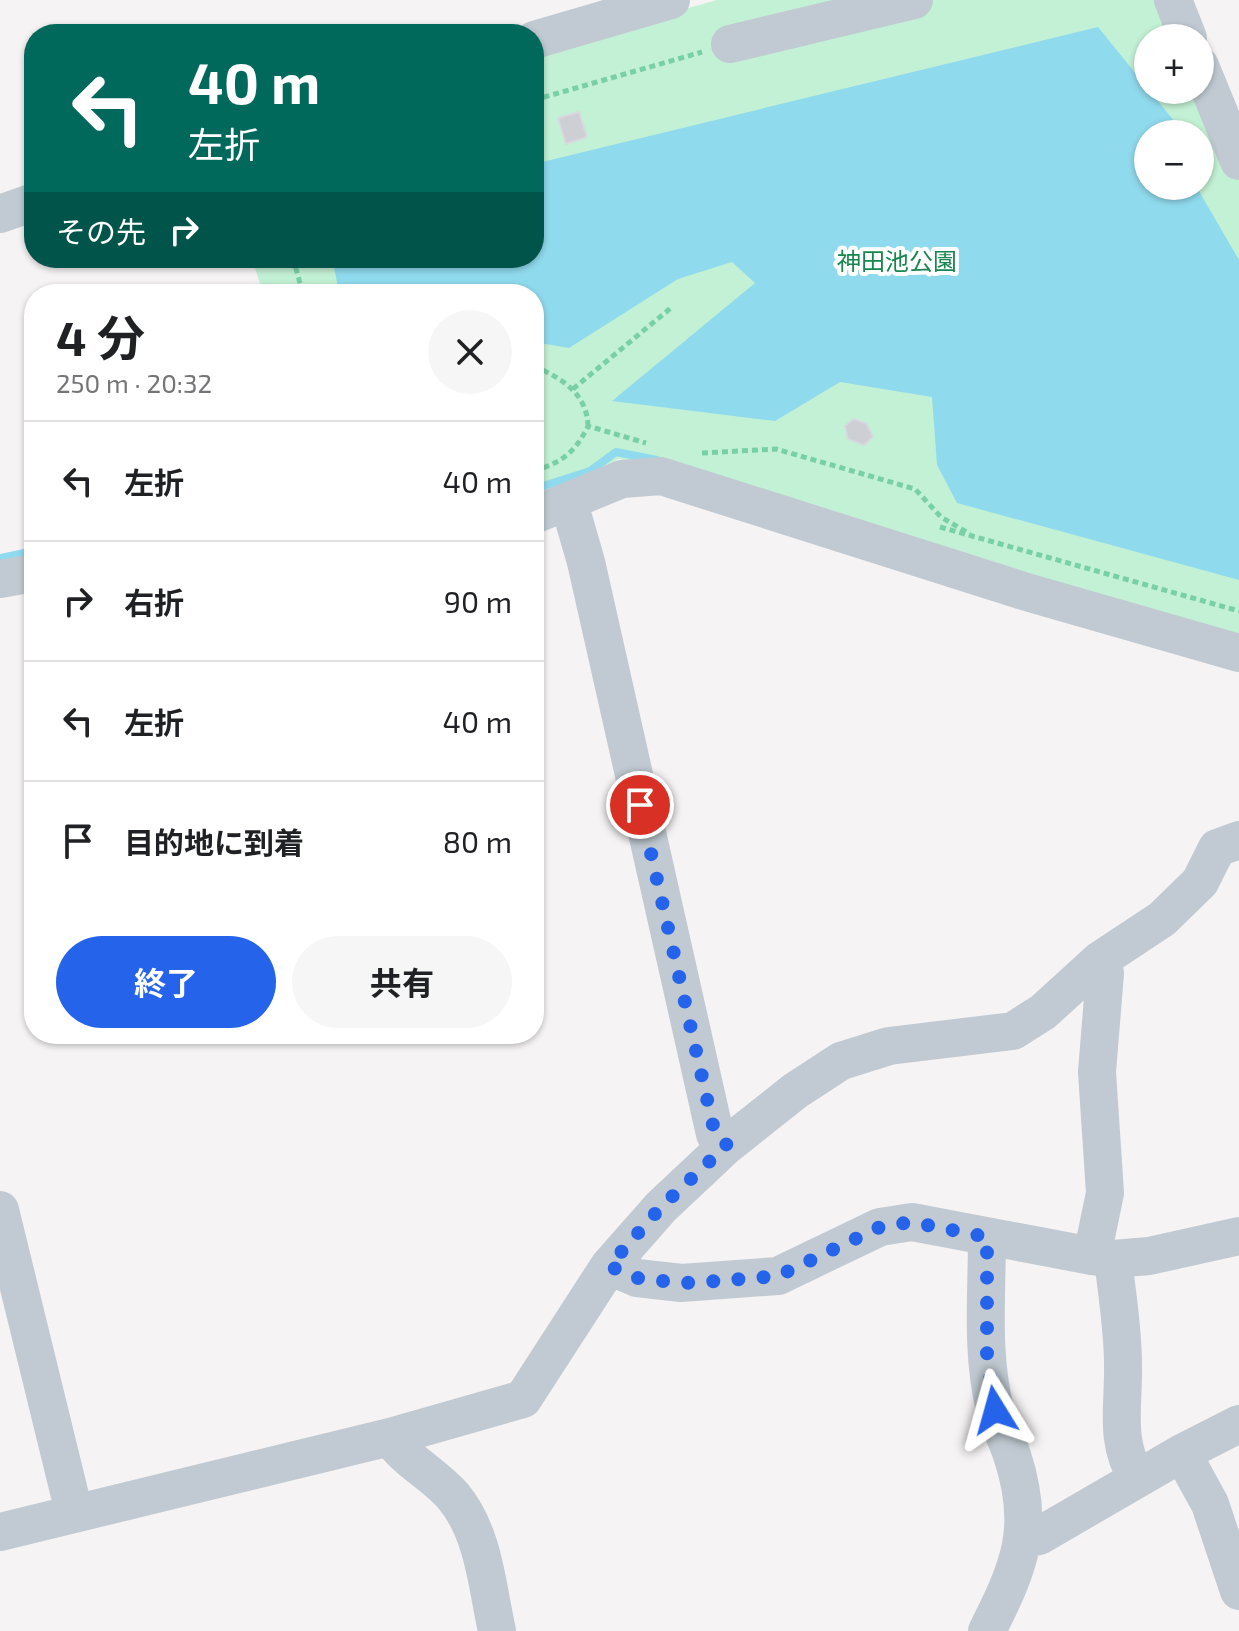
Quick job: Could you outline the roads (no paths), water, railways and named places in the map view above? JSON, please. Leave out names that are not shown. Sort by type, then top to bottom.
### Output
[{"type":"street","points":[[544,37],[671,0]]},
{"type":"street","points":[[730,44],[914,0]]},
{"type":"street","points":[[1173,0],[1182,24]]},
{"type":"street","points":[[1214,100],[1239,161]]},
{"type":"street","points":[[0,214],[24,206]]},
{"type":"street","points":[[727,1145],[715,1134],[586,562],[551,509],[622,479],[661,476],[1030,593],[1239,653]]},
{"type":"street","points":[[0,579],[24,575]]},
{"type":"street","points":[[0,1532],[390,1437],[523,1399],[609,1266],[661,1207],[727,1145],[795,1091],[841,1061],[889,1046],[1013,1031],[1043,1012],[1100,960],[1162,919],[1200,882],[1217,848],[1239,840]]},
{"type":"street","points":[[1100,960],[1105,973],[1097,1072],[1105,1193],[1103,1258],[1123,1363],[1120,1435],[1127,1463],[1137,1478]]},
{"type":"street","points":[[0,1210],[74,1512]]},
{"type":"street","points":[[609,1266],[637,1278],[695,1282],[778,1276],[880,1227],[912,1222],[1103,1258],[1149,1256],[1239,1236]]},
{"type":"street","points":[[987,1237],[987,1356],[995,1410],[1025,1504],[1024,1539],[987,1631]]},
{"type":"street","points":[[1024,1539],[1039,1536],[1137,1478],[1239,1424]]},
{"type":"street","points":[[390,1437],[400,1452],[453,1496],[475,1532],[497,1631]]},
{"type":"street","points":[[1182,1453],[1210,1504],[1239,1591]]},
{"type":"water","name":"神田池公園","points":[[1098,27],[1134,71],[1134,104],[1160,104],[1173,120],[1134,120],[1134,200],[1204,200],[1239,260],[1239,580],[957,503],[937,465],[932,397],[840,382],[775,421],[612,401],[755,283],[732,262],[678,279],[569,348],[544,344],[544,284],[337,284],[334,268],[544,268],[544,162]]},
{"type":"waterway","points":[[544,486],[590,471],[616,452],[657,460]]},
{"type":"waterway","points":[[0,558],[24,553]]}]
